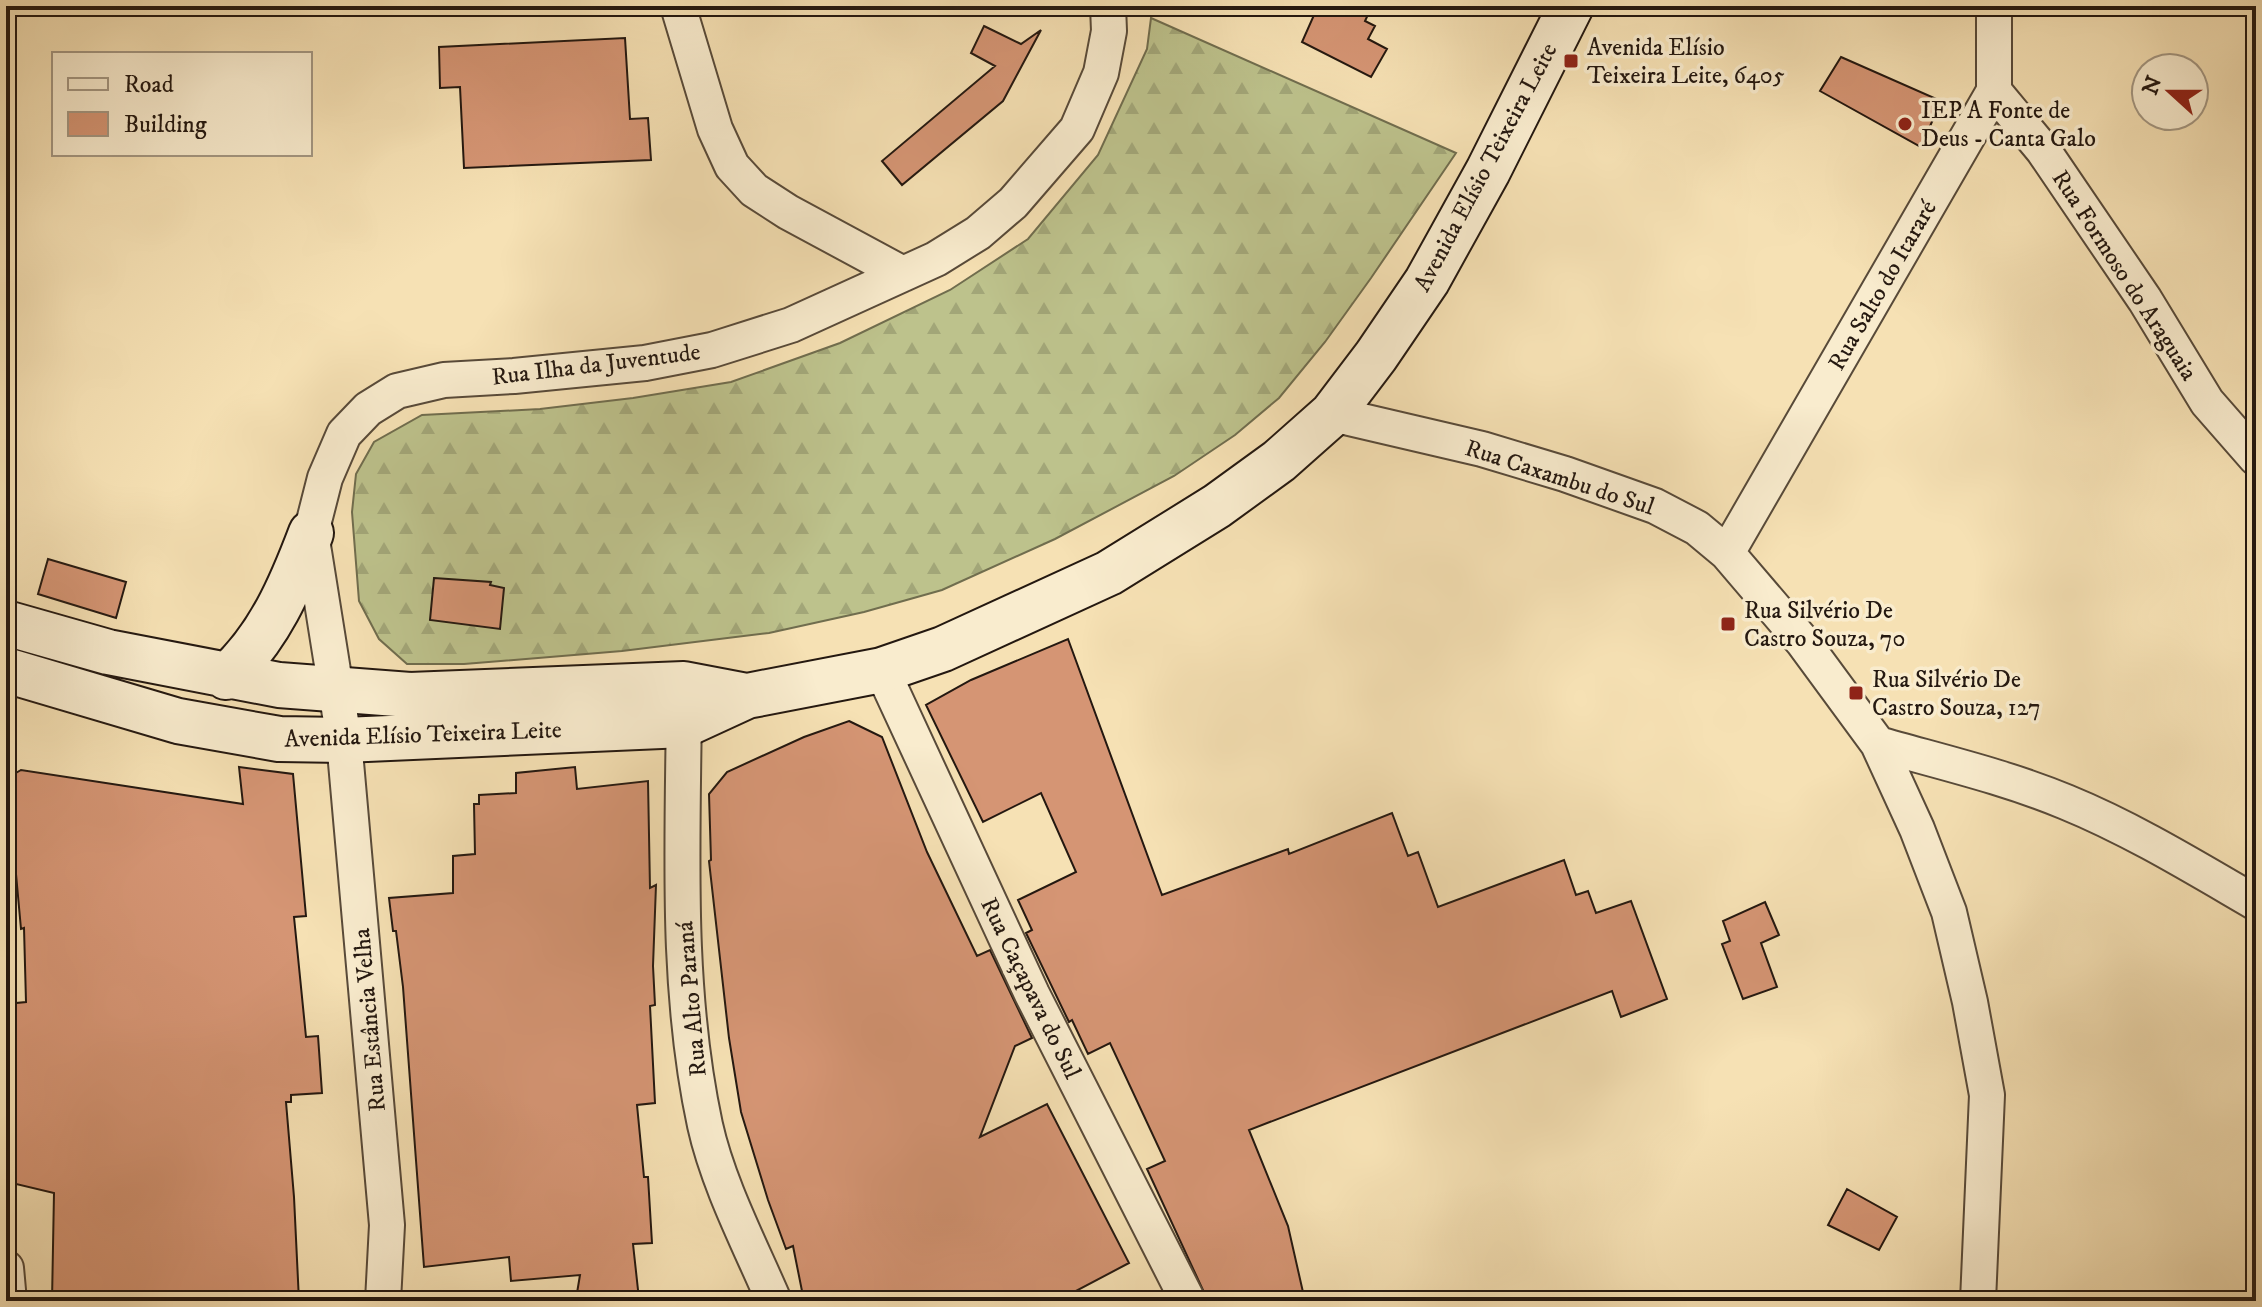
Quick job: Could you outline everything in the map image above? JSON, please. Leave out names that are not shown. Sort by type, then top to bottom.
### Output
[{"type":"main road","name":"Avenida Elísio Teixeira Leite","points":[[6,670],[178,721],[279,739],[344,740],[747,696],[882,670],[943,649],[1109,573],[1230,497],[1279,461],[1332,414],[1427,281],[1488,171],[1571,6]]},
{"type":"main road","points":[[226,677],[246,659],[281,603],[311,533]]},
{"type":"main road","name":"Avenida Elísio Teixeira Leite","points":[[6,623],[108,652],[226,677],[337,691],[684,704]]},
{"type":"street","points":[[678,6],[715,129],[732,166],[754,190],[788,212],[903,274]]},
{"type":"street","name":"Rua Ilha da Juventude","points":[[344,740],[311,533],[325,478],[344,434],[368,409],[397,391],[444,380],[645,363],[712,350],[791,325],[936,259],[978,233],[1013,203],[1077,129],[1101,73],[1109,31],[1108,6]]},
{"type":"street","points":[[1994,6],[1994,91]]},
{"type":"street","name":"Rua Formoso do Araguaia","points":[[1994,91],[2043,150],[2145,300],[2207,402],[2256,458]]},
{"type":"street","name":"Rua Salto do Itararé","points":[[1727,553],[1994,91]]},
{"type":"street","name":"Rua Caxambu do Sul","points":[[1332,414],[1482,449],[1616,491],[1655,506],[1697,528],[1727,553],[1803,642],[1878,744],[1917,829],[1949,912],[1987,1095],[1978,1301]]},
{"type":"street","name":"Rua Caçapava do Sul","points":[[882,670],[1032,994],[1188,1301]]},
{"type":"street","name":"Rua Alto Paraná","points":[[684,704],[683,923],[688,1003],[700,1092],[716,1161],[774,1301]]},
{"type":"street","name":"Rua Estância Velha","points":[[344,740],[387,1225],[383,1301]]},
{"type":"street","points":[[1878,744],[2066,802],[2161,847],[2256,903]]},
{"type":"street","points":[[6,1268],[9,1301]]},
{"type":"green space","points":[[1151,18],[1456,153],[1325,342],[1279,398],[1235,435],[1174,476],[1055,539],[942,590],[864,612],[769,633],[622,651],[464,664],[407,664],[379,639],[359,601],[352,512],[356,474],[374,442],[422,415],[540,409],[731,382],[840,343],[950,290],[1028,239],[1098,155],[1147,49]]},
{"type":"building","points":[[1318,6],[1372,6],[1365,21],[1375,26],[1368,39],[1387,49],[1371,77],[1302,42]]},
{"type":"building","points":[[984,26],[1021,44],[1041,30],[1003,101],[902,185],[882,161],[995,66],[971,53]]},
{"type":"building","points":[[625,38],[630,119],[648,118],[651,160],[464,168],[460,87],[440,88],[439,47]]},
{"type":"building","name":"IEP A Fonte de Deus - Canta Galo","points":[[1841,57],[1941,101],[1921,147],[1820,91]]},
{"type":"building","points":[[48,559],[126,582],[116,618],[38,594]]},
{"type":"building","points":[[434,578],[491,582],[490,585],[504,588],[500,629],[430,620]]},
{"type":"building","points":[[1068,639],[1162,895],[1288,849],[1289,854],[1392,813],[1408,856],[1418,852],[1438,907],[1564,860],[1576,895],[1588,891],[1596,913],[1631,901],[1667,999],[1621,1017],[1612,991],[1249,1130],[1288,1226],[1305,1301],[1208,1301],[1147,1169],[1165,1161],[1110,1043],[1088,1054],[1026,933],[1032,930],[1018,900],[1076,872],[1041,793],[983,822],[926,705],[971,680]]},
{"type":"building","points":[[849,721],[882,737],[927,852],[977,956],[990,950],[1032,1038],[1015,1046],[980,1137],[1047,1104],[1129,1263],[1057,1301],[804,1301],[793,1246],[786,1249],[741,1112],[729,1038],[709,861],[709,794],[727,772],[804,737]]},
{"type":"building","points":[[239,767],[293,774],[306,916],[294,917],[306,1037],[318,1036],[322,1093],[291,1095],[291,1102],[286,1102],[299,1301],[52,1301],[54,1193],[16,1184],[6,1004],[26,1002],[24,928],[21,929],[10,808],[6,805],[9,777],[21,770],[243,804]]},
{"type":"building","points":[[575,767],[577,789],[648,781],[650,888],[656,885],[655,1005],[650,1006],[655,1103],[637,1105],[644,1177],[648,1177],[652,1243],[633,1244],[639,1299],[616,1301],[577,1293],[580,1275],[511,1281],[509,1257],[424,1267],[403,987],[389,898],[453,893],[453,856],[475,854],[474,804],[479,804],[479,795],[516,793],[516,773]]},
{"type":"building","points":[[1765,902],[1779,935],[1761,943],[1777,987],[1743,999],[1722,944],[1730,941],[1723,921]]},
{"type":"building","points":[[1847,1189],[1897,1217],[1879,1250],[1828,1225]]},
{"type":"place","name":"Avenida Elísio Teixeira Leite, 6405","points":[[1571,61]]},
{"type":"place","name":"IEP A Fonte de Deus - Canta Galo","points":[[1905,124]]},
{"type":"place","name":"Rua Silvério De Castro Souza, 70","points":[[1728,624]]},
{"type":"place","name":"Rua Silvério De Castro Souza, 127","points":[[1856,693]]}]
